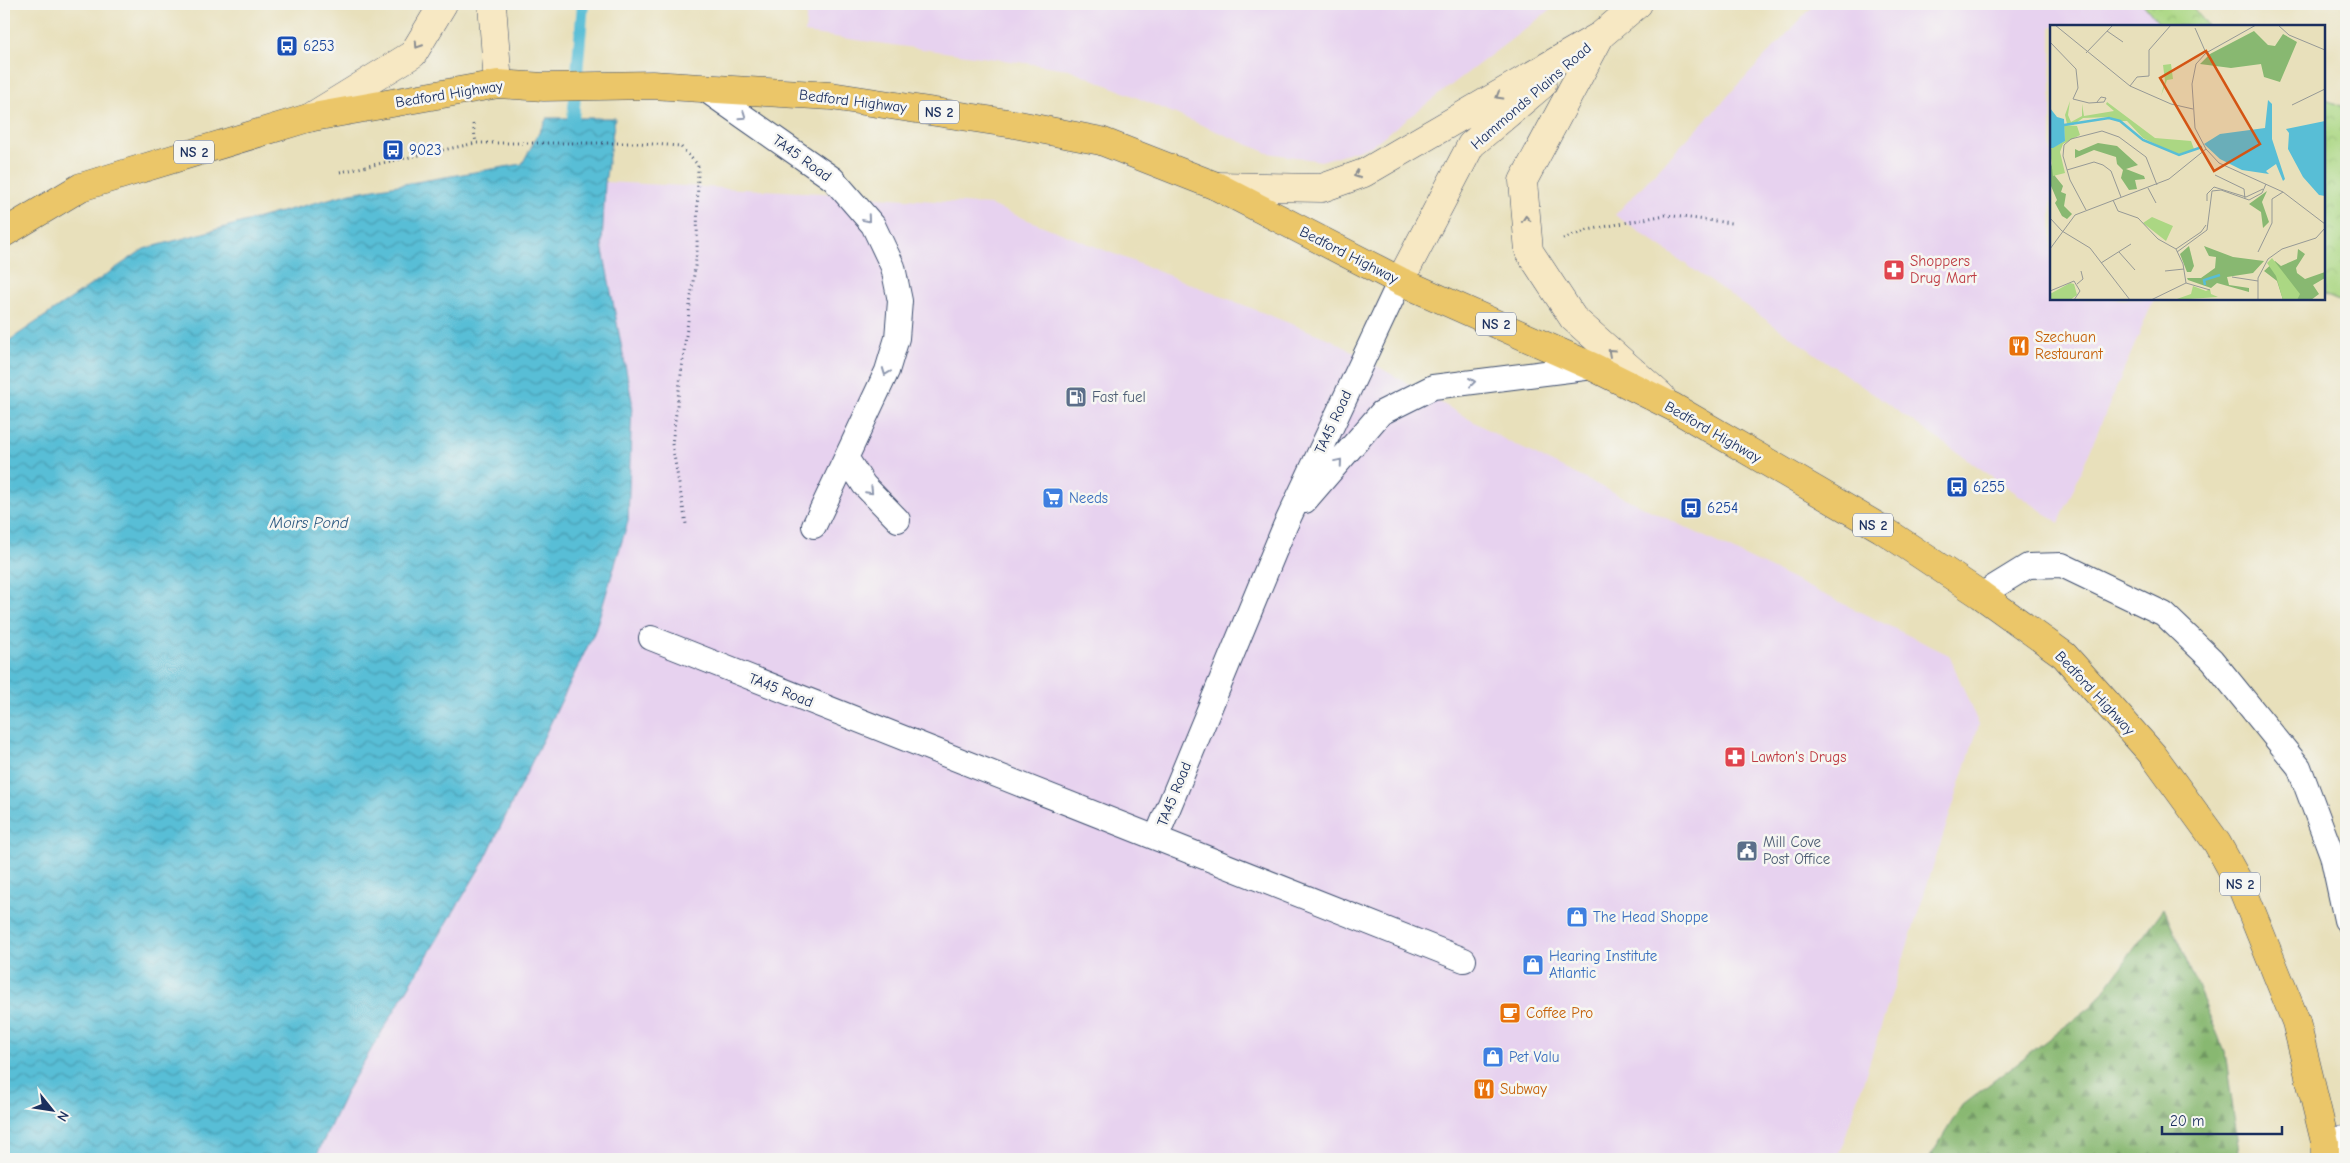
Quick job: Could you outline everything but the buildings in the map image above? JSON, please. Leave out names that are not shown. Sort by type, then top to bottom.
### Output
[{"type":"main road","points":[[308,118],[413,54],[443,4]]},
{"type":"main road","points":[[492,4],[498,84]]},
{"type":"main road","name":"Hammonds Plains Road","points":[[1400,281],[1471,145],[1638,4]]},
{"type":"main road","points":[[1216,186],[1322,188],[1364,172],[1601,35]]},
{"type":"main road","points":[[1601,35],[1523,181],[1529,251],[1573,318],[1673,408]]},
{"type":"main road","name":"Bedford Highway","points":[[4,233],[81,186],[308,118],[498,84],[544,87],[652,85],[831,96],[1014,124],[1101,141],[1216,186],[1400,281],[1593,367],[1673,408],[1882,530],[1981,595],[2064,655],[2153,755],[2216,843],[2242,888],[2296,1022],[2332,1147]]},
{"type":"lane","name":"TA45 Road","points":[[703,88],[833,179],[872,225],[893,267],[900,301],[897,338],[887,371],[814,526]]},
{"type":"lane","name":"TA45 Road","points":[[651,638],[1156,838],[1285,526],[1400,281]]},
{"type":"lane","points":[[1285,526],[1381,413],[1433,387],[1593,367]]},
{"type":"lane","points":[[847,459],[864,485],[898,520]]},
{"type":"lane","points":[[1981,595],[2028,566],[2062,565],[2164,614],[2212,660],[2299,767],[2332,855],[2346,920]]},
{"type":"lane","points":[[1156,838],[1464,960]]},
{"type":"path","points":[[340,172],[476,143],[640,142],[680,146],[698,165],[697,252],[672,444],[686,524]]},
{"type":"path","points":[[1588,230],[1665,215],[1730,223]]},
{"type":"shaded area","points":[[807,4],[1558,4],[1371,146],[1321,161],[1268,153],[1069,69],[805,33]]},
{"type":"shaded area","points":[[1815,4],[2143,4],[2160,25],[2050,25],[2050,300],[2154,300],[2059,523],[1615,215]]},
{"type":"shaded area","points":[[605,182],[822,193],[990,205],[1332,340],[1509,442],[1949,655],[1979,725],[1843,1144],[1836,1159],[315,1159],[347,1090],[632,401],[602,245]]},
{"type":"green space","points":[[2143,4],[2190,4],[2207,25],[2160,25]]},
{"type":"green space","points":[[2325,99],[2346,108],[2346,304],[2325,295]]},
{"type":"green space","points":[[2164,908],[2225,1052],[2240,1159],[1929,1159],[1962,1105],[2093,1005]]},
{"type":"water","name":"Moirs Pond","points":[[547,118],[615,118],[605,182],[602,245],[632,401],[628,521],[595,631],[484,861],[347,1090],[315,1159],[4,1159],[4,344],[144,249],[351,193],[522,164]]},
{"type":"waterway","points":[[573,119],[583,4]]},
{"type":"place","name":"6253","points":[[287,46]]},
{"type":"place","name":"9023","points":[[393,150]]},
{"type":"place","name":"Shoppers Drug Mart","points":[[1894,270]]},
{"type":"place","name":"Szechuan Restaurant","points":[[2019,346]]},
{"type":"place","name":"Fast fuel","points":[[1076,397]]},
{"type":"place","name":"6255","points":[[1957,487]]},
{"type":"place","name":"Needs","points":[[1053,498]]},
{"type":"place","name":"6254","points":[[1691,508]]},
{"type":"place","name":"Lawton's Drugs","points":[[1735,757]]},
{"type":"place","name":"Mill Cove Post Office","points":[[1747,851]]},
{"type":"place","name":"The Head Shoppe","points":[[1577,917]]},
{"type":"place","name":"Hearing Institute Atlantic","points":[[1533,965]]},
{"type":"place","name":"Coffee Pro","points":[[1510,1013]]},
{"type":"place","name":"Pet Valu","points":[[1493,1057]]},
{"type":"place","name":"Subway","points":[[1484,1089]]}]
